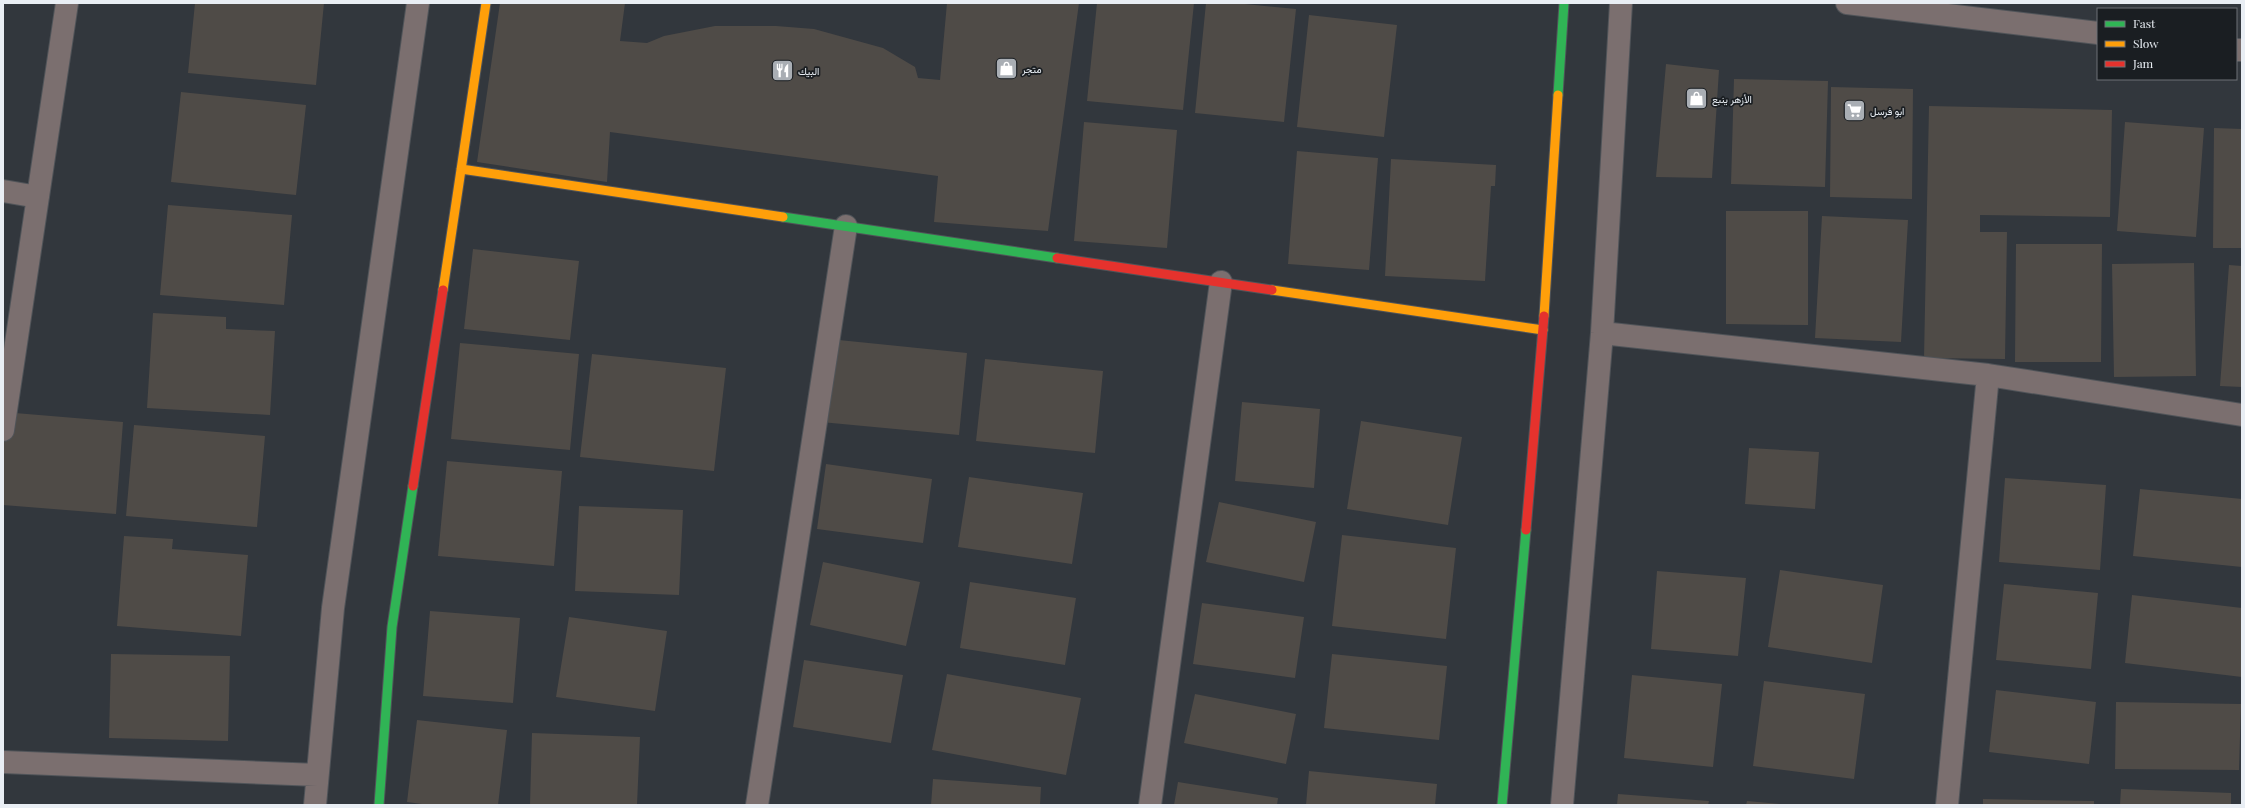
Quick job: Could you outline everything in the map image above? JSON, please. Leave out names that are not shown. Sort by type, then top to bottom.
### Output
[{"type":"street","points":[[3,430],[68,3]]},
{"type":"street","points":[[315,805],[333,608],[418,3]]},
{"type":"street","points":[[379,805],[392,627],[486,3]]},
{"type":"street","points":[[1502,805],[1543,330],[1564,3]]},
{"type":"street","points":[[1562,805],[1602,333],[1621,3]]},
{"type":"street","points":[[1847,3],[2097,33]]},
{"type":"street","points":[[461,169],[1543,330]]},
{"type":"street","points":[[3,191],[38,197]]},
{"type":"street","points":[[758,805],[846,226]]},
{"type":"street","points":[[1150,805],[1221,282]]},
{"type":"street","points":[[1602,333],[1988,375],[2242,415]]},
{"type":"street","points":[[1947,805],[1988,375]]},
{"type":"street","points":[[3,762],[317,775]]},
{"type":"building","points":[[195,3],[324,3],[316,85],[188,73]]},
{"type":"building","points":[[500,3],[625,3],[620,41],[647,43],[664,36],[715,26],[776,26],[814,29],[883,48],[915,67],[918,78],[940,80],[947,3],[1079,3],[1048,231],[934,222],[938,176],[610,132],[607,182],[477,162]]},
{"type":"building","points":[[1097,3],[1194,3],[1183,110],[1087,101]]},
{"type":"building","points":[[1206,3],[1235,3],[1296,9],[1284,122],[1195,113]]},
{"type":"building","points":[[1309,15],[1397,25],[1384,137],[1297,127]]},
{"type":"building","points":[[1666,64],[1719,70],[1712,178],[1656,177]]},
{"type":"building","points":[[1734,79],[1828,81],[1825,187],[1731,184]]},
{"type":"building","points":[[1831,87],[1913,89],[1912,199],[1830,197]]},
{"type":"building","points":[[181,92],[306,105],[296,195],[171,182]]},
{"type":"building","points":[[1929,106],[2112,110],[2110,217],[1980,215],[1980,232],[2007,232],[2005,359],[1924,358]]},
{"type":"building","points":[[1084,122],[1177,130],[1167,248],[1074,241]]},
{"type":"building","points":[[2125,122],[2204,128],[2196,237],[2117,231]]},
{"type":"building","points":[[2214,128],[2242,129],[2242,248],[2213,248]]},
{"type":"building","points":[[1297,151],[1378,158],[1369,270],[1288,264]]},
{"type":"building","points":[[1391,159],[1496,165],[1495,186],[1491,186],[1485,281],[1385,276]]},
{"type":"building","points":[[168,205],[292,215],[284,305],[160,295]]},
{"type":"building","points":[[1726,211],[1808,211],[1808,325],[1726,324]]},
{"type":"building","points":[[1822,216],[1908,220],[1901,342],[1815,338]]},
{"type":"building","points":[[2016,244],[2102,244],[2101,362],[2015,362]]},
{"type":"building","points":[[473,249],[579,261],[570,340],[464,329]]},
{"type":"building","points":[[2194,263],[2196,376],[2114,377],[2112,264]]},
{"type":"building","points":[[2229,265],[2242,266],[2242,387],[2220,386]]},
{"type":"building","points":[[153,313],[226,317],[226,329],[275,331],[270,415],[147,408]]},
{"type":"building","points":[[829,339],[967,353],[959,435],[821,422]]},
{"type":"building","points":[[460,343],[579,354],[570,450],[451,439]]},
{"type":"building","points":[[592,354],[726,368],[714,471],[580,457]]},
{"type":"building","points":[[985,359],[1103,371],[1095,453],[976,441]]},
{"type":"building","points":[[1242,402],[1320,409],[1314,488],[1235,481]]},
{"type":"building","points":[[3,412],[123,422],[116,514],[3,505]]},
{"type":"building","points":[[1361,421],[1462,437],[1448,525],[1347,509]]},
{"type":"building","points":[[134,425],[265,436],[257,527],[126,516]]},
{"type":"building","points":[[1749,448],[1819,452],[1815,509],[1745,504]]},
{"type":"building","points":[[447,461],[562,471],[554,566],[438,556]]},
{"type":"building","points":[[826,464],[932,479],[923,543],[817,529]]},
{"type":"building","points":[[969,477],[1083,493],[1072,564],[958,547]]},
{"type":"building","points":[[2005,478],[2106,485],[2100,570],[1999,562]]},
{"type":"building","points":[[2140,489],[2242,499],[2242,567],[2133,556]]},
{"type":"building","points":[[1219,502],[1316,522],[1304,582],[1206,562]]},
{"type":"building","points":[[579,506],[683,510],[679,595],[575,591]]},
{"type":"building","points":[[1342,535],[1456,548],[1446,639],[1332,626]]},
{"type":"building","points":[[124,536],[173,539],[172,549],[248,555],[241,636],[117,626]]},
{"type":"building","points":[[823,562],[920,582],[906,646],[810,625]]},
{"type":"building","points":[[1780,570],[1883,585],[1872,663],[1768,647]]},
{"type":"building","points":[[1657,571],[1746,578],[1738,656],[1651,649]]},
{"type":"building","points":[[970,582],[1076,598],[1065,665],[960,648]]},
{"type":"building","points":[[2004,584],[2098,593],[2091,669],[1996,660]]},
{"type":"building","points":[[2132,595],[2242,608],[2242,677],[2125,663]]},
{"type":"building","points":[[1202,603],[1304,617],[1295,678],[1193,664]]},
{"type":"building","points":[[430,611],[520,618],[513,703],[423,696]]},
{"type":"building","points":[[569,617],[667,631],[655,711],[556,697]]},
{"type":"building","points":[[111,654],[230,656],[228,741],[109,738]]},
{"type":"building","points":[[1332,654],[1447,666],[1439,740],[1324,728]]},
{"type":"building","points":[[804,660],[903,675],[891,743],[793,727]]},
{"type":"building","points":[[947,674],[1081,698],[1066,775],[932,750]]},
{"type":"building","points":[[1632,675],[1722,684],[1713,767],[1624,758]]},
{"type":"building","points":[[1764,681],[1865,694],[1854,779],[1753,766]]},
{"type":"building","points":[[1996,690],[2096,702],[2089,764],[1989,752]]},
{"type":"building","points":[[1195,694],[1296,714],[1286,764],[1184,743]]},
{"type":"building","points":[[2116,702],[2241,704],[2239,770],[2115,769]]},
{"type":"building","points":[[417,720],[507,730],[498,805],[429,805],[407,802]]},
{"type":"building","points":[[532,733],[640,737],[637,805],[530,805]]},
{"type":"building","points":[[1309,771],[1437,784],[1435,805],[1306,805]]},
{"type":"building","points":[[933,779],[1041,787],[1040,805],[931,805]]},
{"type":"building","points":[[1178,782],[1278,798],[1277,805],[1174,805]]},
{"type":"building","points":[[2121,789],[2231,793],[2231,805],[2120,805]]},
{"type":"building","points":[[1618,794],[1709,801],[1708,805],[1617,805]]},
{"type":"building","points":[[1983,799],[2094,801],[2094,805],[1983,805]]},
{"type":"building","points":[[1747,801],[1780,804],[1780,805],[1746,805]]},
{"type":"traffic: fast","points":[[1558,95],[1564,3]]},
{"type":"traffic: fast","points":[[783,217],[1057,258]]},
{"type":"traffic: fast","points":[[379,805],[392,627],[413,486]]},
{"type":"traffic: fast","points":[[1502,805],[1526,530]]},
{"type":"traffic: slow","points":[[443,290],[486,3]]},
{"type":"traffic: slow","points":[[1544,316],[1558,95]]},
{"type":"traffic: slow","points":[[461,169],[783,217]]},
{"type":"traffic: slow","points":[[1272,290],[1543,330]]},
{"type":"traffic: jam","points":[[1057,258],[1272,290]]},
{"type":"traffic: jam","points":[[413,486],[443,290]]},
{"type":"traffic: jam","points":[[1526,530],[1544,316]]},
{"type":"place","name":"متجر","points":[[1007,69]]},
{"type":"place","name":"البيك","points":[[782,71]]},
{"type":"place","name":"الأزهر ينبع","points":[[1696,99]]},
{"type":"place","name":"ابو فرسل","points":[[1855,111]]}]
